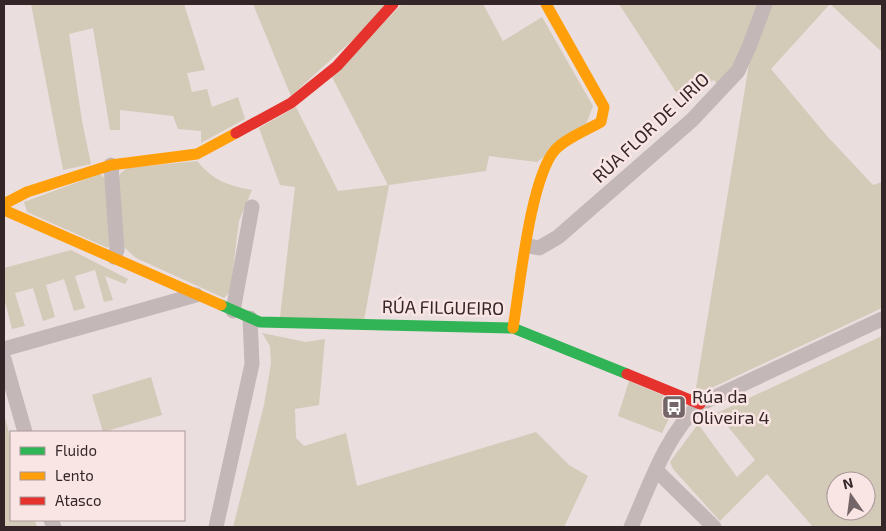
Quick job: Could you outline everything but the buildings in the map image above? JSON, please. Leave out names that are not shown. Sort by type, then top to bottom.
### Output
[{"type":"street","points":[[4,204],[27,192],[111,165],[197,154],[291,103],[337,66],[392,4]]},
{"type":"street","points":[[513,328],[529,246],[537,187],[546,162],[557,148],[601,122],[604,107],[546,4]]},
{"type":"street","name":"RÚA FLOR DE LIRIO","points":[[529,246],[539,248],[558,237],[692,120],[738,71],[765,4]]},
{"type":"street","points":[[111,165],[117,250],[114,257]]},
{"type":"street","points":[[233,311],[252,207]]},
{"type":"street","name":"RÚA FILGUEIRO","points":[[4,210],[250,318],[287,324],[513,328],[700,404]]},
{"type":"street","points":[[4,349],[196,295]]},
{"type":"street","points":[[216,527],[252,364],[250,318]]},
{"type":"street","points":[[631,527],[670,440],[684,418],[700,404],[882,320]]},
{"type":"street","points":[[4,359],[25,431]]},
{"type":"street","points":[[656,470],[714,527]]},
{"type":"shaded area","points":[[31,4],[184,4],[205,70],[187,73],[192,92],[207,89],[212,107],[238,97],[245,119],[201,143],[201,131],[178,129],[173,116],[120,110],[120,130],[110,130],[93,28],[69,34],[82,121],[91,164],[63,170]]},
{"type":"shaded area","points":[[253,4],[386,4],[370,24],[291,96]]},
{"type":"shaded area","points":[[402,4],[483,4],[503,41],[542,17],[593,106],[586,124],[537,162],[489,156],[486,171],[389,185],[364,320],[280,317],[295,187],[280,185],[259,128],[296,107],[338,191],[388,185],[332,77]]},
{"type":"shaded area","points":[[619,4],[759,4],[734,67],[719,87],[714,80],[680,98]]},
{"type":"shaded area","points":[[771,4],[830,4],[771,69],[827,136],[873,185],[882,182],[882,308],[707,390],[696,388],[749,64]]},
{"type":"shaded area","points":[[830,4],[882,4],[882,52]]},
{"type":"shaded area","points":[[197,161],[215,178],[252,190],[239,221],[230,292],[224,298],[136,258],[124,247],[121,233],[118,181],[120,174],[127,168]]},
{"type":"shaded area","points":[[100,174],[107,180],[113,239],[108,248],[27,212],[24,202]]},
{"type":"shaded area","points":[[71,250],[128,279],[125,284],[105,276],[113,300],[104,302],[95,270],[75,276],[85,308],[74,311],[64,279],[46,285],[55,317],[43,321],[33,288],[15,293],[25,326],[12,329],[4,298],[4,268]]},
{"type":"shaded area","points":[[262,333],[306,342],[325,339],[319,405],[295,409],[296,438],[304,446],[346,433],[357,486],[536,432],[569,465],[588,476],[564,527],[233,527],[264,405],[271,364],[270,346]]},
{"type":"shaded area","points":[[882,336],[882,527],[813,527],[767,474],[720,521],[673,469],[670,462],[698,424],[737,477],[755,460],[717,413]]},
{"type":"shaded area","points":[[151,377],[162,415],[103,431],[92,395]]},
{"type":"shaded area","points":[[629,381],[674,400],[675,406],[662,433],[618,416]]},
{"type":"shaded area","points":[[4,414],[10,436],[10,521],[35,521],[37,527],[4,527]]},
{"type":"traffic: fast","points":[[221,305],[260,322],[513,328],[627,374]]},
{"type":"traffic: slow","points":[[513,328],[527,234],[539,184],[546,164],[560,146],[601,122],[604,107],[546,4]]},
{"type":"traffic: slow","points":[[4,204],[27,192],[111,165],[197,154],[236,133]]},
{"type":"traffic: slow","points":[[4,210],[221,305]]},
{"type":"traffic: jam","points":[[236,133],[291,103],[337,66],[393,4]]},
{"type":"traffic: jam","points":[[627,374],[700,404]]},
{"type":"place","name":"Rúa da Oliveira 4","points":[[674,407]]}]
